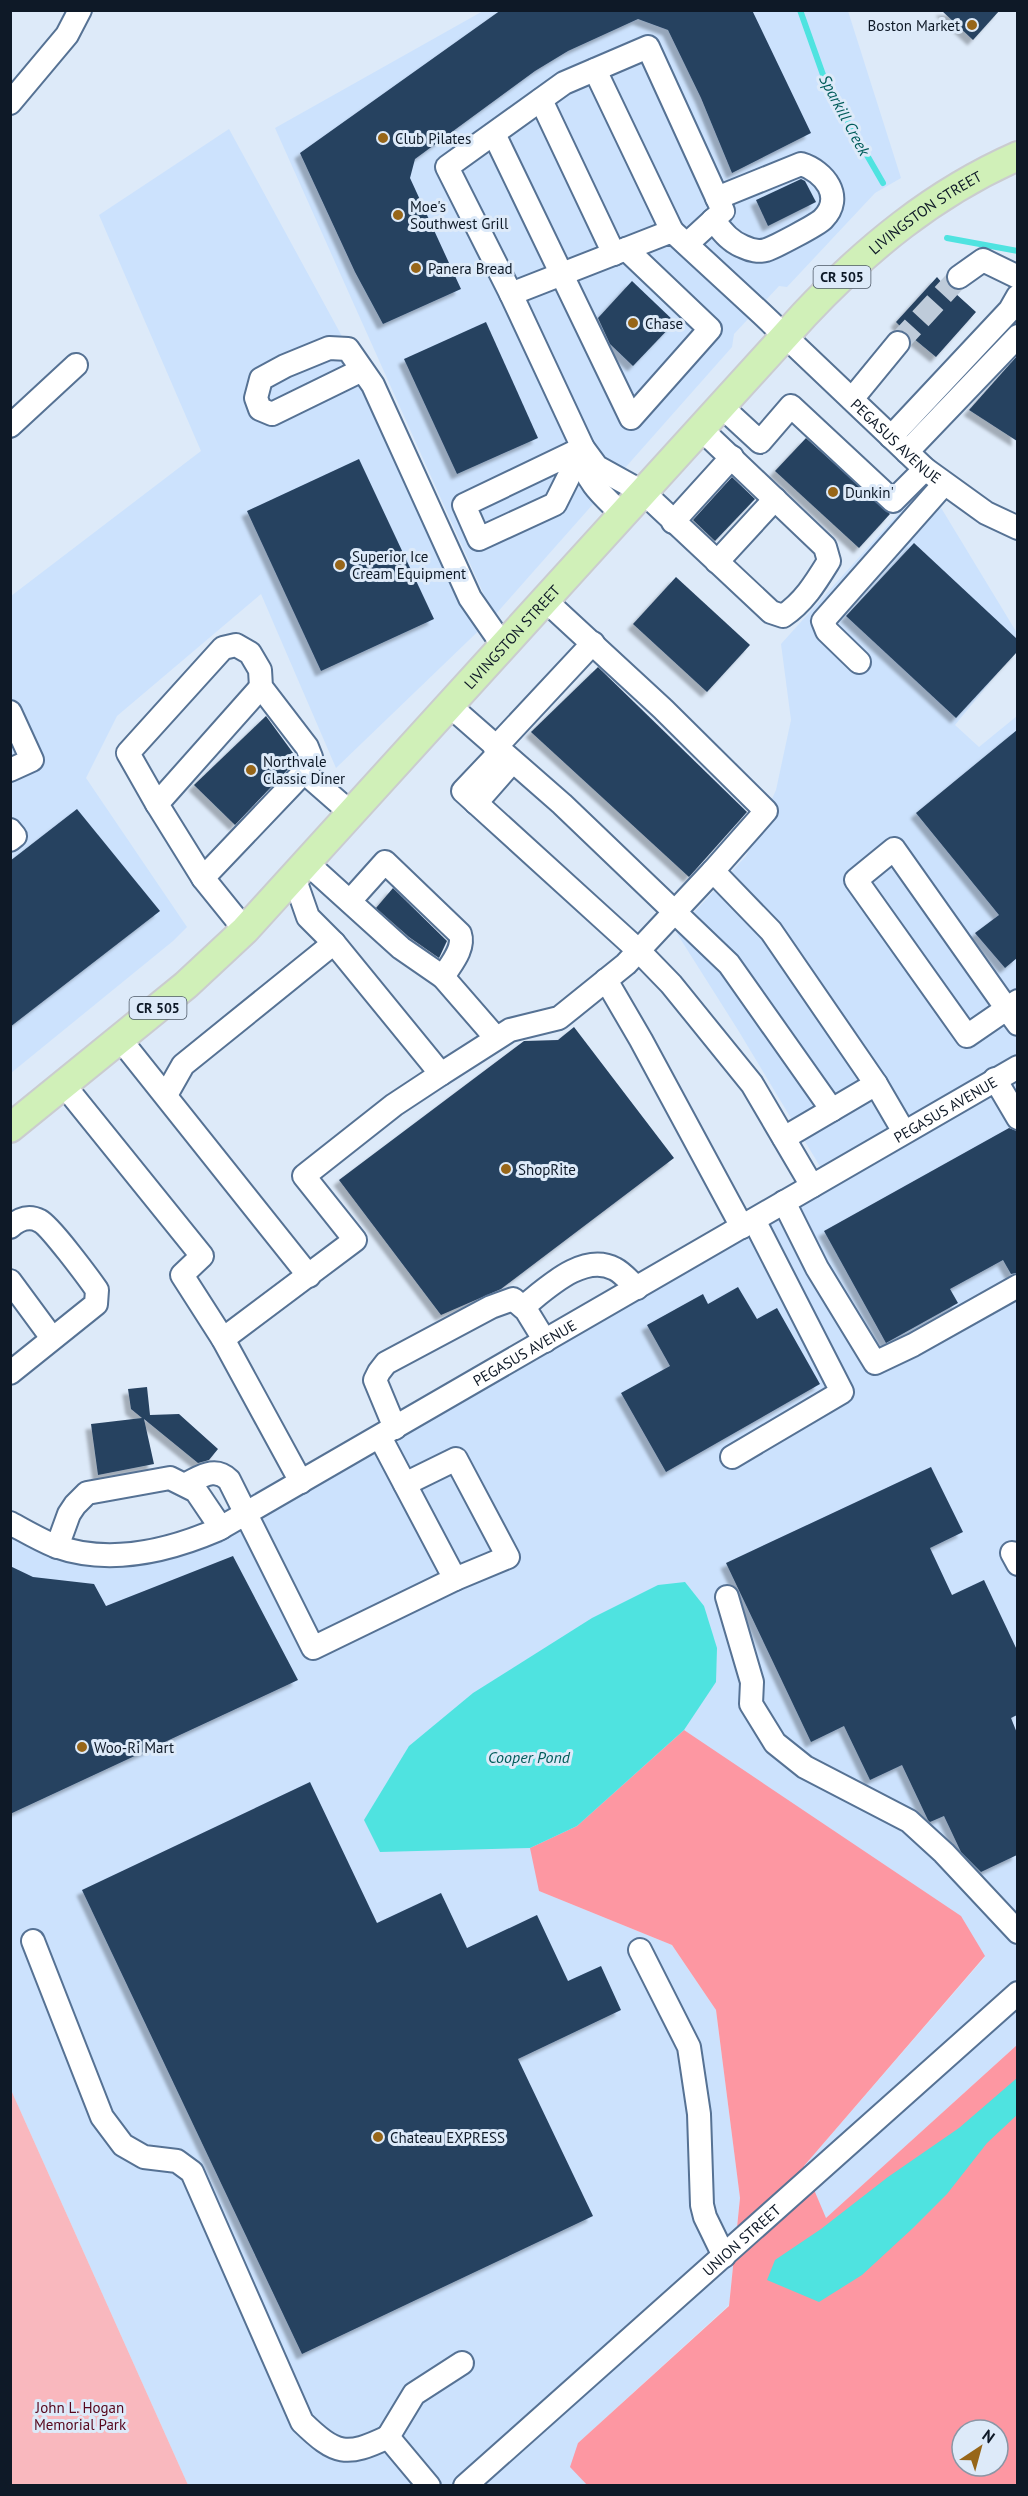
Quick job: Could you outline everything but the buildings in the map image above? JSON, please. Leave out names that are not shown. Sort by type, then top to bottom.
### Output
[{"type":"main road","name":"LIVINGSTON STREET","points":[[14,1118],[64,1085],[199,974],[244,930],[843,276],[909,219],[962,184],[1017,156]]},
{"type":"street","points":[[10,103],[67,35],[80,10]]},
{"type":"street","points":[[511,294],[620,251],[679,237],[715,209],[801,164],[812,167],[823,175],[830,187],[832,200],[830,210],[822,220],[766,250],[749,249],[731,241],[715,209],[648,47],[564,83],[447,167],[511,294],[583,448],[597,467],[644,493],[771,612],[783,616],[795,608],[816,583],[829,561],[825,547],[701,429]]},
{"type":"street","points":[[595,70],[679,237]]},
{"type":"street","points":[[494,134],[631,418],[710,329],[620,251],[541,100]]},
{"type":"street","name":"PEGASUS AVENUE","points":[[679,237],[925,469],[986,513],[1017,528]]},
{"type":"street","points":[[959,277],[983,260],[1017,276]]},
{"type":"street","points":[[899,444],[1010,310],[1017,296]]},
{"type":"street","points":[[899,444],[1017,336]]},
{"type":"street","points":[[852,399],[898,343]]},
{"type":"street","points":[[362,370],[272,414],[260,409],[256,398],[261,379],[285,366],[329,348],[348,349],[373,385],[470,598],[504,647]]},
{"type":"street","points":[[10,426],[76,365]]},
{"type":"street","points":[[722,407],[760,442],[791,406],[893,501],[925,469]]},
{"type":"street","points":[[583,448],[555,504],[479,538],[464,505],[583,448]]},
{"type":"street","points":[[583,448],[583,467],[600,493],[620,512],[619,520]]},
{"type":"street","points":[[673,522],[732,458]]},
{"type":"street","points":[[859,662],[827,631],[824,621],[944,484]]},
{"type":"street","points":[[717,562],[775,499]]},
{"type":"street","points":[[223,1340],[355,1240],[304,1176],[394,1105],[496,1038],[510,1030],[559,1017],[606,980],[639,951],[766,811],[663,709],[546,601]]},
{"type":"street","points":[[593,643],[469,797],[639,951],[671,984],[752,1084],[812,1186]]},
{"type":"street","points":[[203,878],[304,772],[311,757],[307,747],[261,687],[260,670],[250,653],[236,645],[223,648],[128,753],[203,878],[244,930]]},
{"type":"street","points":[[157,804],[261,687]]},
{"type":"street","points":[[450,706],[502,754],[562,804],[729,964],[832,1110]]},
{"type":"street","points":[[10,712],[32,760],[10,770]]},
{"type":"street","points":[[304,772],[352,814]]},
{"type":"street","points":[[10,830],[15,836],[10,840]]},
{"type":"street","points":[[894,849],[1014,1011],[967,1036],[856,880],[894,849]]},
{"type":"street","points":[[350,901],[385,862],[460,934],[462,941],[459,950],[443,977]]},
{"type":"street","points":[[301,870],[350,901],[401,948],[443,977],[496,1038]]},
{"type":"street","points":[[301,870],[308,916],[334,943],[441,1074]]},
{"type":"street","points":[[712,871],[771,931],[876,1084],[904,1132]]},
{"type":"street","points":[[166,1095],[183,1065],[334,943]]},
{"type":"street","points":[[606,980],[842,1392],[732,1457]]},
{"type":"street","points":[[120,1039],[309,1276]]},
{"type":"street","name":"PEGASUS AVENUE","points":[[10,1523],[57,1546],[91,1553],[143,1552],[188,1543],[246,1514],[1017,1067]]},
{"type":"street","points":[[995,1079],[1017,1118]]},
{"type":"street","points":[[784,1138],[876,1084]]},
{"type":"street","points":[[64,1085],[202,1256],[182,1275],[223,1340],[301,1482]]},
{"type":"street","points":[[784,1202],[817,1268],[875,1363],[913,1345],[1017,1286]]},
{"type":"street","points":[[10,1227],[18,1220],[27,1217],[42,1221],[98,1290],[96,1304],[10,1373]]},
{"type":"street","points":[[523,1307],[561,1278],[578,1269],[593,1265],[617,1269],[637,1288]]},
{"type":"street","points":[[10,1281],[52,1338]]},
{"type":"street","points":[[455,1579],[405,1484],[387,1432],[375,1380],[386,1363],[491,1306],[513,1299],[523,1307],[545,1341]]},
{"type":"street","points":[[186,1484],[207,1473],[218,1472],[229,1479],[313,1648],[455,1579],[508,1557],[456,1459],[405,1484]]},
{"type":"street","points":[[57,1546],[69,1514],[87,1493],[170,1478],[196,1491],[220,1528]]},
{"type":"street","points":[[727,1597],[752,1682],[751,1704],[774,1743],[805,1767],[909,1821],[944,1853],[1017,1932]]},
{"type":"street","points":[[33,1941],[102,2117],[112,2133],[123,2145],[144,2157],[177,2161],[192,2172],[302,2422],[321,2440],[338,2449],[354,2451],[388,2437],[414,2394],[462,2363]]},
{"type":"street","points":[[640,1950],[689,2047],[699,2114],[702,2205],[705,2217],[724,2256]]},
{"type":"street","name":"UNION STREET","points":[[465,2486],[1017,1993]]},
{"type":"street","points":[[388,2437],[429,2486]]},
{"type":"shaded area","points":[[483,11],[848,11],[901,178],[875,193],[787,287],[779,286],[734,334],[732,347],[494,616],[336,768],[261,594],[117,716],[86,778],[187,927],[173,941],[11,1073],[11,596],[201,451],[99,215],[229,129],[489,606],[275,128]]},
{"type":"shaded area","points":[[926,483],[1017,633],[1017,649],[955,725],[979,747],[1017,716],[1017,2045],[825,2219],[804,2166],[985,1957],[539,1891],[672,1945],[716,2010],[740,2198],[729,2305],[578,2443],[583,2481],[588,2485],[188,2485],[11,2090],[10,1515],[54,1546],[171,1538],[463,1379],[824,1173],[676,932],[746,856],[776,790],[791,720],[781,644]]},
{"type":"shaded area","points":[[684,1730],[961,1916],[985,1956],[804,2166],[826,2218],[1017,2045],[1017,2485],[588,2486],[570,2467],[578,2443],[729,2306],[740,2198],[716,2010],[672,1945],[539,1891],[530,1848],[577,1826]]},
{"type":"green space","name":"John L. Hogan Memorial Park","points":[[11,2090],[188,2485],[11,2485]]},
{"type":"water","name":"Cooper Pond","points":[[685,1582],[704,1606],[717,1648],[716,1682],[684,1730],[577,1826],[530,1848],[380,1852],[364,1820],[409,1746],[473,1693],[592,1618],[658,1585]]},
{"type":"water","points":[[1017,2078],[1017,2115],[987,2143],[947,2194],[862,2275],[819,2302],[767,2280],[775,2260],[959,2128]]},
{"type":"waterway","name":"Sparkill Creek","points":[[800,10],[827,86],[883,183]]},
{"type":"waterway","name":"Sparkill Creek","points":[[947,238],[1018,251]]},
{"type":"tunnel","points":[[898,343],[959,277]]},
{"type":"place","name":"Boston Market","points":[[972,25]]},
{"type":"place","name":"Club Pilates","points":[[383,138]]},
{"type":"place","name":"Moe's Southwest Grill","points":[[398,215]]},
{"type":"place","name":"Panera Bread","points":[[416,268]]},
{"type":"place","name":"Chase","points":[[633,323]]},
{"type":"place","name":"Dunkin'","points":[[833,492]]},
{"type":"place","name":"Superior Ice Cream Equipment","points":[[340,565]]},
{"type":"place","name":"Northvale Classic Diner","points":[[251,770]]},
{"type":"place","name":"ShopRite","points":[[506,1169]]},
{"type":"place","name":"Woo-Ri Mart","points":[[82,1747]]},
{"type":"place","name":"Chateau EXPRESS","points":[[378,2137]]}]
